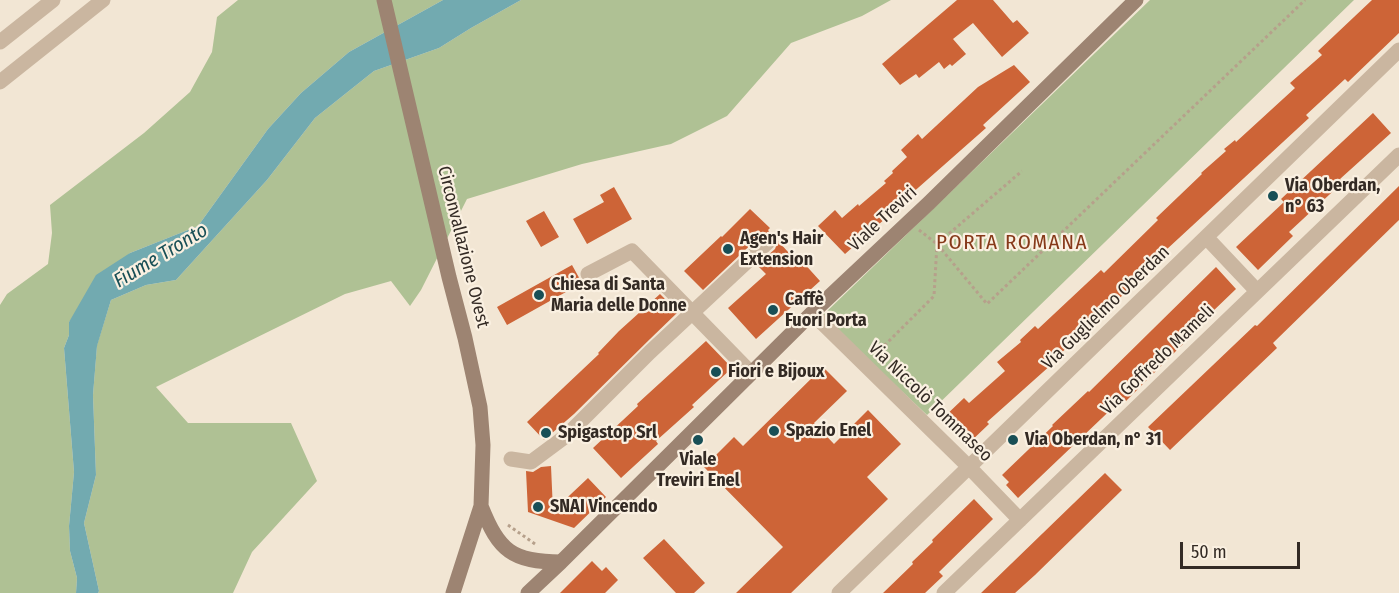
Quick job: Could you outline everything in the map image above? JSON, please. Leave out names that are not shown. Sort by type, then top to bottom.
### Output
[{"type":"street","points":[[0,42],[53,0]]},
{"type":"street","points":[[0,82],[103,0]]},
{"type":"street","name":"Circonvallazione Ovest","points":[[384,0],[480,407],[483,445],[481,506],[453,593]]},
{"type":"street","name":"Viale Treviri","points":[[528,593],[812,313],[1136,0]]},
{"type":"street","name":"Via Guglielmo Oberdan","points":[[839,593],[1399,50]]},
{"type":"street","name":"Via Goffredo Mameli","points":[[944,593],[1399,155]]},
{"type":"street","points":[[1206,237],[1257,291]]},
{"type":"street","points":[[512,459],[531,462],[566,436],[650,352],[768,242]]},
{"type":"street","points":[[588,274],[632,251],[751,373]]},
{"type":"street","name":"Via Niccolò Tommaseo","points":[[812,313],[1020,520]]},
{"type":"street","name":"Circonvallazione Ovest","points":[[481,506],[497,541],[509,552],[543,562],[561,562]]},
{"type":"path","points":[[908,222],[937,244],[987,304],[1305,0]]},
{"type":"path","points":[[865,365],[934,296],[937,244],[1022,171]]},
{"type":"path","points":[[505,523],[537,546]]},
{"type":"green space","points":[[238,0],[443,0],[349,52],[301,93],[268,129],[198,226],[130,253],[69,322],[69,335],[64,348],[74,472],[69,526],[70,551],[77,578],[76,593],[0,593],[0,305],[7,294],[48,264],[52,233],[50,205],[144,133],[190,92],[212,52],[217,17]]},
{"type":"green space","points":[[521,0],[891,0],[862,16],[791,43],[727,116],[671,144],[582,164],[467,199],[421,290],[410,306],[391,281],[345,294],[156,387],[188,423],[291,423],[317,481],[252,552],[233,593],[98,593],[84,523],[96,475],[93,395],[97,345],[111,300],[146,285],[176,280],[267,180],[315,118],[374,71],[439,48]]},
{"type":"green space","points":[[1150,0],[1354,0],[927,415],[822,316]]},
{"type":"water","name":"Fiume Tronto","points":[[443,0],[521,0],[439,48],[374,71],[315,118],[267,180],[176,280],[146,285],[111,300],[97,346],[93,395],[96,475],[84,523],[99,591],[98,593],[76,593],[77,578],[70,551],[69,526],[74,472],[64,348],[69,335],[69,322],[96,275],[130,253],[198,226],[268,129],[301,93],[349,52]]},
{"type":"building","points":[[957,0],[993,0],[1013,23],[1017,20],[1029,33],[1002,57],[973,23],[953,39],[966,54],[952,66],[950,64],[944,69],[939,62],[919,78],[916,74],[900,85],[882,64]]},
{"type":"building","points":[[1372,0],[1399,0],[1399,33],[1348,82],[1345,79],[1306,115],[1309,118],[1166,250],[1167,252],[1060,354],[1061,356],[987,422],[989,424],[968,444],[943,418],[964,398],[969,403],[1005,371],[997,362],[1021,342],[1020,340],[1035,326],[1038,329],[1101,270],[1104,273],[1158,220],[1156,218],[1201,173],[1226,151],[1224,149],[1235,140],[1236,142],[1295,88],[1290,83],[1322,55],[1318,51]]},
{"type":"building","points":[[1014,65],[1030,82],[983,125],[986,128],[845,254],[818,226],[835,210],[842,218],[858,204],[859,206],[886,183],[884,181],[893,173],[892,171],[907,157],[901,150],[918,134],[922,139],[978,87]]},
{"type":"building","points":[[1373,113],[1391,133],[1340,179],[1343,182],[1289,232],[1293,236],[1258,270],[1236,247],[1284,202],[1281,199]]},
{"type":"building","points":[[1399,186],[1399,220],[1273,343],[1277,348],[1170,450],[1148,427],[1255,325],[1257,326]]},
{"type":"building","points":[[614,187],[632,219],[587,244],[573,219],[604,202],[600,195]]},
{"type":"building","points":[[750,209],[770,228],[768,230],[770,233],[761,235],[703,290],[684,271]]},
{"type":"building","points":[[544,211],[559,237],[541,247],[526,221]]},
{"type":"building","points":[[778,241],[799,264],[802,261],[820,281],[756,339],[728,308],[766,274],[757,265],[775,249]]},
{"type":"building","name":"Chiesa di Santa Maria delle Donne","points":[[572,265],[582,283],[507,325],[497,307]]},
{"type":"building","points":[[1216,267],[1236,289],[1184,339],[1186,341],[1126,401],[1123,398],[1018,498],[1006,485],[1009,482],[1002,475]]},
{"type":"building","points":[[660,294],[678,312],[574,414],[544,440],[527,422]]},
{"type":"building","points":[[706,341],[732,368],[692,405],[694,407],[656,441],[658,444],[621,478],[593,448]]},
{"type":"building","points":[[823,367],[847,391],[814,423],[834,444],[868,410],[901,444],[867,477],[888,499],[791,593],[736,593],[783,547],[704,467],[734,437],[743,446]]},
{"type":"building","points":[[551,466],[553,511],[588,478],[606,497],[574,528],[528,512],[526,471],[533,472],[541,467]]},
{"type":"building","points":[[1105,473],[1122,490],[1035,575],[1015,593],[981,593]]},
{"type":"building","points":[[974,499],[993,519],[939,572],[943,576],[925,593],[883,593],[913,564],[912,562],[933,542],[932,540]]},
{"type":"building","points":[[664,539],[705,583],[694,593],[676,593],[643,558]]},
{"type":"building","points":[[592,561],[602,571],[606,567],[618,580],[605,593],[560,593]]},
{"type":"place","name":"Via Oberdan, n° 63","points":[[1273,196]]},
{"type":"place","name":"Agen's Hair Extension","points":[[728,249]]},
{"type":"place","name":"Chiesa di Santa Maria delle Donne","points":[[539,295]]},
{"type":"place","name":"Caffè Fuori Porta","points":[[773,310]]},
{"type":"place","name":"Fiori e Bijoux","points":[[716,372]]},
{"type":"place","name":"Spazio Enel","points":[[774,431]]},
{"type":"place","name":"Spigastop Srl","points":[[546,433]]},
{"type":"place","name":"Viale Treviri Enel","points":[[698,440]]},
{"type":"place","name":"Via Oberdan, n° 31","points":[[1013,440]]},
{"type":"place","name":"SNAI Vincendo","points":[[538,507]]},
{"type":"district","name":"PORTA ROMANA","points":[[1012,243]]}]
